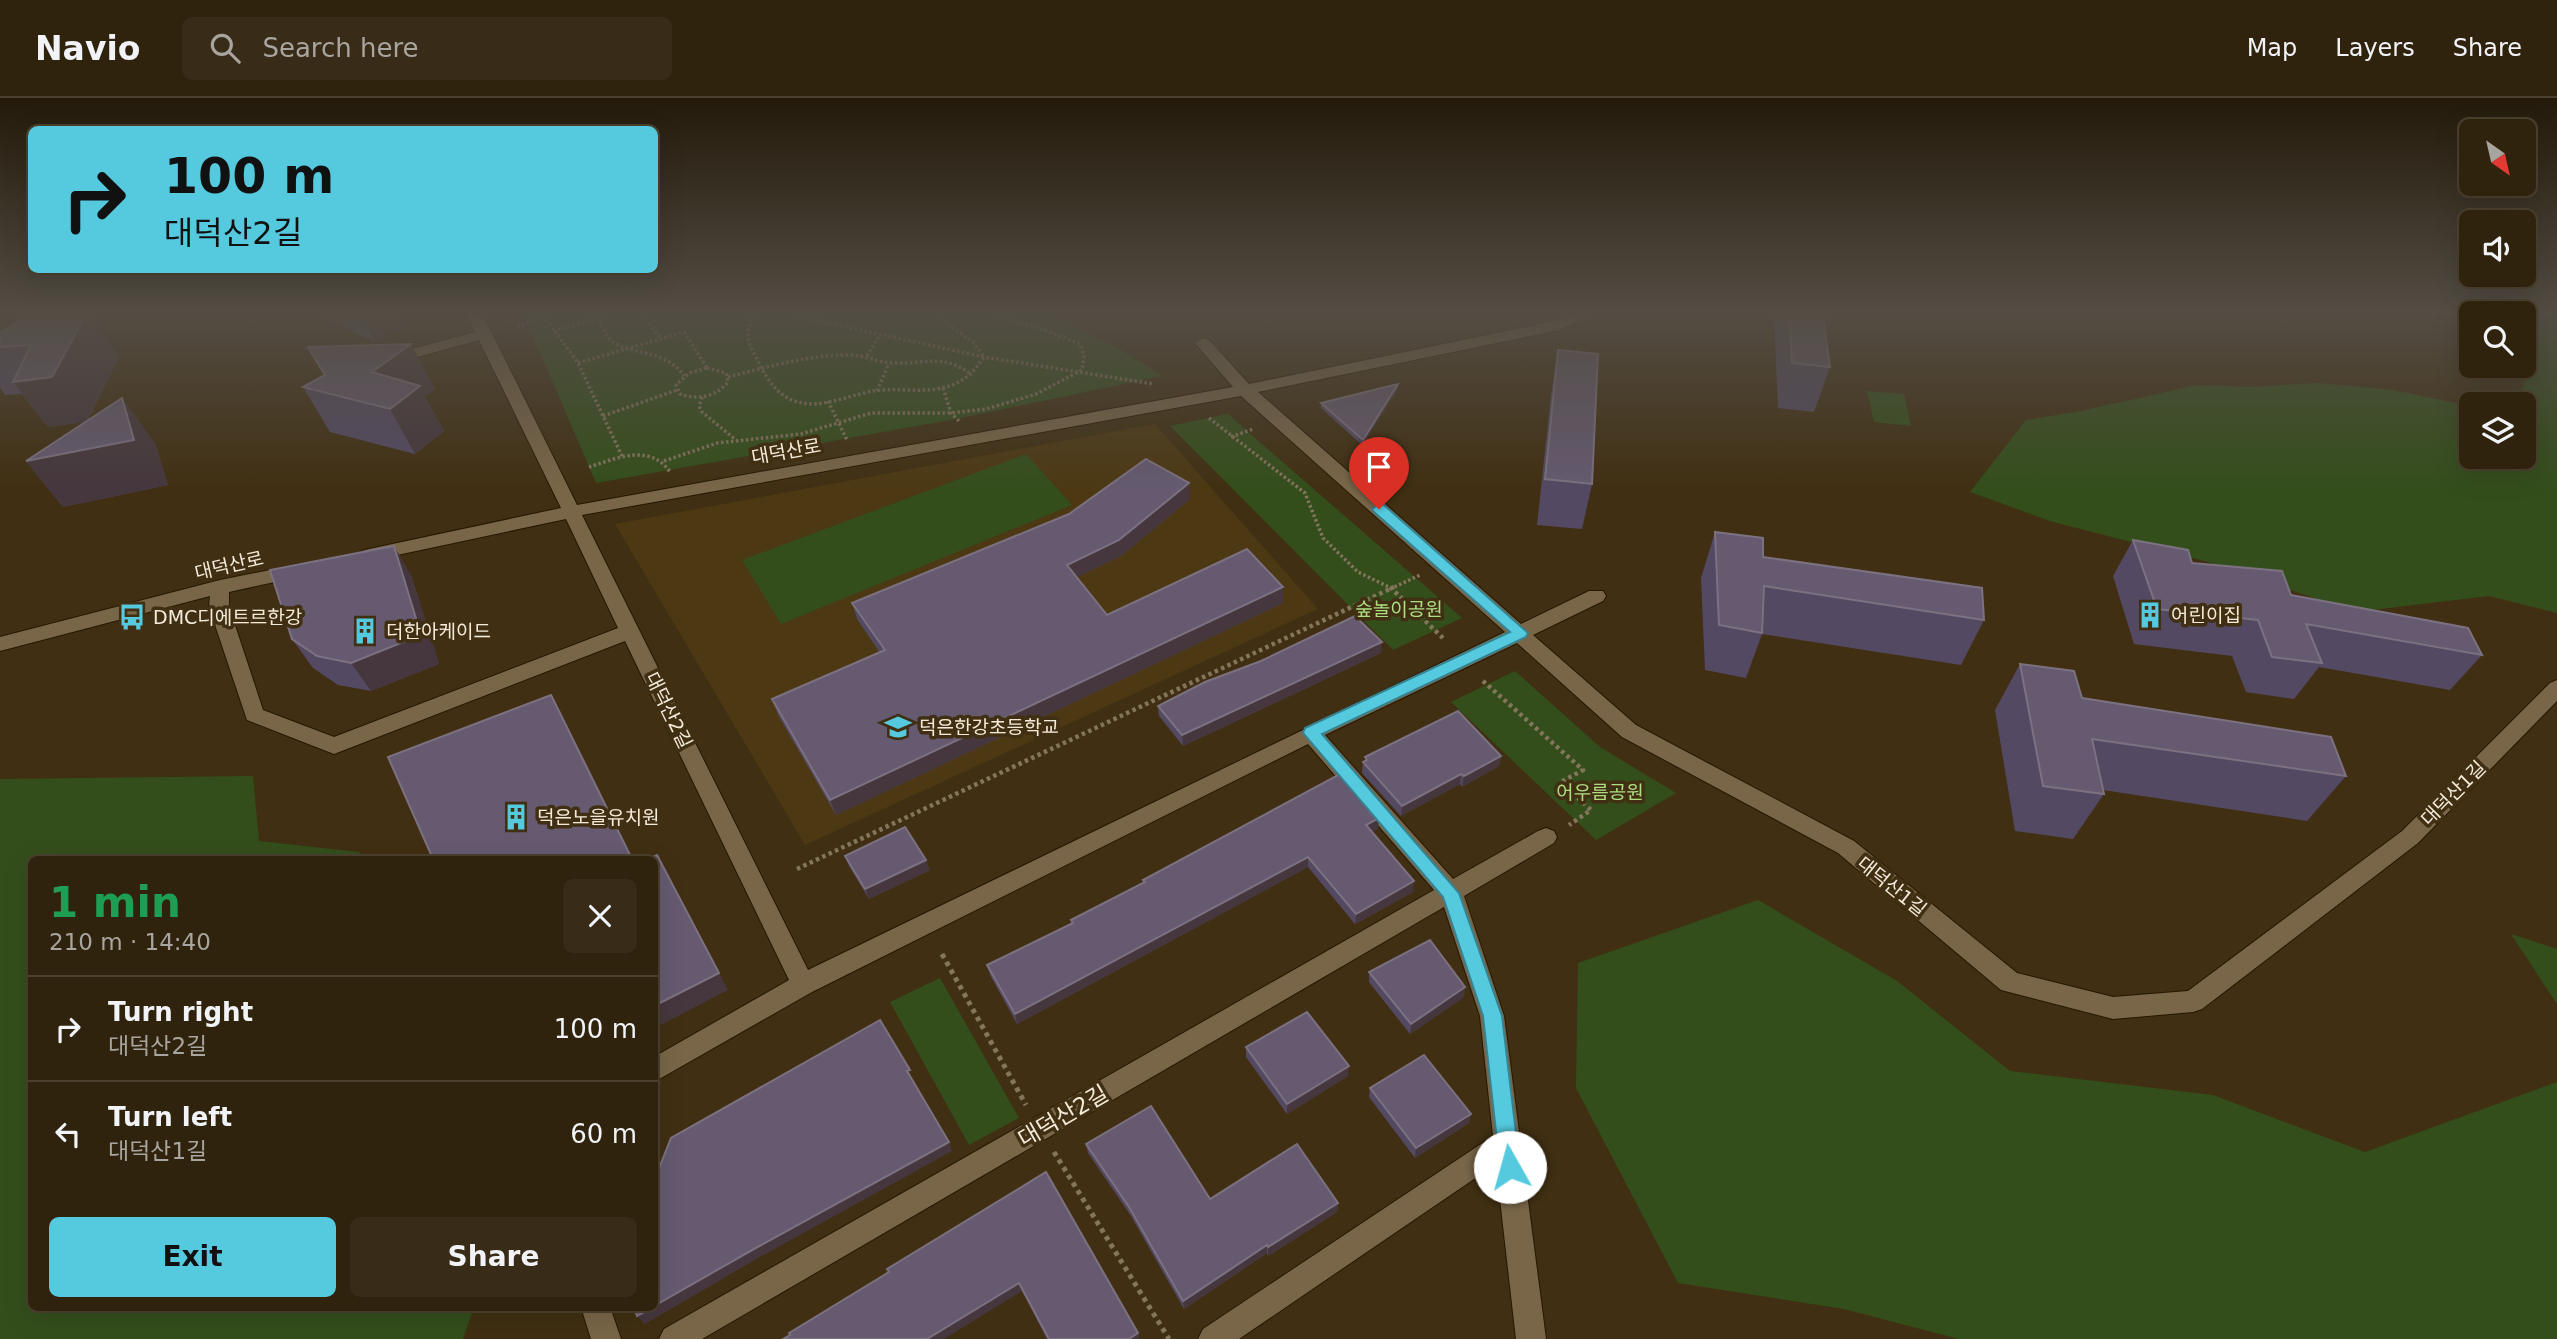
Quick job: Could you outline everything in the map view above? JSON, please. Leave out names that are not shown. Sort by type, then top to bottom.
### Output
[{"type":"street","name":"대덕산2길","points":[[503,373],[803,984]]},
{"type":"street","name":"대덕산1길","points":[[1230,373],[1245,390],[1629,731],[1846,848],[2010,982],[2113,1008],[2193,1001],[2410,837],[2557,688]]},
{"type":"street","name":"대덕산로","points":[[352,559],[571,511],[1328,373]]},
{"type":"street","name":"대덕산로","points":[[0,644],[220,587],[313,567]]},
{"type":"street","points":[[220,587],[219,607],[254,715],[334,746],[630,631]]},
{"type":"street","points":[[658,1069],[803,984],[1311,733],[1596,596]]},
{"type":"street","points":[[1311,733],[1451,893],[1492,1016],[1531,1339]]},
{"type":"street","name":"대덕산2길","points":[[674,1339],[1546,837]]},
{"type":"street","points":[[1213,1339],[1507,1142]]},
{"type":"street","points":[[596,1311],[606,1339]]},
{"type":"path","points":[[583,373],[622,456]]},
{"type":"path","points":[[677,390],[676,385],[684,376],[693,373]]},
{"type":"path","points":[[725,373],[729,377]]},
{"type":"path","points":[[729,377],[746,373]]},
{"type":"path","points":[[765,373],[781,395],[798,403],[828,401],[877,391],[943,388],[972,374]]},
{"type":"path","points":[[877,391],[885,373]]},
{"type":"path","points":[[664,461],[709,444],[784,437],[814,431],[838,421],[897,411],[951,412],[1005,404],[1044,392],[1077,373]]},
{"type":"path","points":[[1097,373],[1156,384]]},
{"type":"path","points":[[677,390],[686,396],[702,397],[725,387],[729,377]]},
{"type":"path","points":[[943,388],[951,412],[962,424]]},
{"type":"path","points":[[603,416],[677,390]]},
{"type":"path","points":[[702,397],[699,406],[703,415],[730,432],[736,440]]},
{"type":"path","points":[[828,401],[850,444]]},
{"type":"path","points":[[1205,413],[1230,437],[1270,463],[1305,493],[1322,538],[1358,572],[1392,588],[1445,640]]},
{"type":"path","points":[[1230,437],[1253,429]]},
{"type":"path","points":[[589,467],[622,456],[648,453],[664,461],[671,476]]},
{"type":"path","points":[[797,869],[1422,574]]},
{"type":"path","points":[[1483,681],[1583,770],[1561,782],[1591,810],[1546,837]]},
{"type":"shaded area","name":"덕은한강초등학교","points":[[1155,424],[1318,609],[805,845],[615,524]]},
{"type":"green space","points":[[549,373],[1157,373],[1162,376],[956,419],[596,483]]},
{"type":"green space","points":[[2536,373],[2557,373],[2557,613],[2489,596],[2355,612],[2208,562],[2050,521],[1970,492],[2026,420],[2081,411],[2197,385],[2249,387],[2317,383],[2393,390],[2459,404],[2459,469],[2536,469],[2536,392],[2521,392],[2526,378],[2536,378]]},
{"type":"green space","points":[[1867,391],[1904,394],[1911,426],[1874,422]]},
{"type":"green space","name":"숲놀이공원","points":[[1228,414],[1462,618],[1393,650],[1170,426]]},
{"type":"green space","points":[[1026,454],[1072,505],[781,624],[742,560]]},
{"type":"green space","name":"어우름공원","points":[[1515,671],[1600,747],[1676,793],[1596,840],[1451,702]]},
{"type":"green space","points":[[253,776],[259,841],[359,852],[362,856],[28,856],[28,1311],[473,1311],[463,1339],[0,1339],[0,779]]},
{"type":"green space","points":[[1758,900],[1897,981],[2010,1071],[2213,1095],[2365,1152],[2557,1082],[2557,1339],[1959,1339],[1844,1309],[1678,1283],[1576,1088],[1578,963]]},
{"type":"green space","points":[[2511,934],[2557,949],[2557,1004]]},
{"type":"green space","points":[[940,978],[1019,1118],[969,1145],[890,1002]]},
{"type":"building","points":[[17,373],[54,373],[52,377],[13,382]]},
{"type":"building","points":[[324,373],[375,373],[420,386],[390,409],[303,387],[325,375]]},
{"type":"building","points":[[1556,373],[1597,373],[1592,484],[1545,479]]},
{"type":"building","points":[[1398,384],[1363,440],[1321,403]]},
{"type":"building","points":[[122,398],[134,440],[26,461]]},
{"type":"building","points":[[1146,459],[1189,483],[1119,540],[1067,565],[1107,615],[1247,549],[1283,587],[830,800],[772,699],[885,650],[852,603],[1069,514]]},
{"type":"building","points":[[1715,532],[1763,538],[1763,557],[1982,588],[1984,620],[1764,586],[1762,633],[1719,625]]},
{"type":"building","points":[[2133,540],[2188,550],[2192,563],[2282,571],[2291,595],[2468,628],[2482,655],[2306,624],[2322,663],[2272,657],[2258,620],[2157,609]]},
{"type":"building","name":"더한아케이드","points":[[394,546],[421,635],[351,663],[317,656],[292,639],[270,570]]},
{"type":"building","points":[[1355,616],[1382,642],[1182,735],[1158,706],[1205,682],[1261,661]]},
{"type":"building","points":[[2020,664],[2074,671],[2082,698],[2331,737],[2346,776],[2092,739],[2104,794],[2043,786]]},
{"type":"building","name":"덕은노을유치원","points":[[551,695],[631,856],[432,856],[388,757]]},
{"type":"building","points":[[1458,711],[1501,756],[1402,806],[1363,762],[1367,760],[1365,757]]},
{"type":"building","points":[[1340,774],[1379,818],[1366,825],[1414,881],[1356,914],[1308,857],[1015,1014],[987,965],[1073,923],[1071,920]]},
{"type":"building","points":[[905,827],[926,860],[865,889],[845,856]]},
{"type":"building","points":[[658,857],[719,973],[658,1004]]},
{"type":"building","points":[[1430,940],[1465,987],[1411,1024],[1369,972]]},
{"type":"building","points":[[1307,1012],[1349,1066],[1287,1104],[1246,1047]]},
{"type":"building","points":[[880,1020],[949,1142],[658,1304],[658,1171],[671,1138]]},
{"type":"building","points":[[1424,1055],[1471,1114],[1416,1148],[1370,1088]]},
{"type":"building","points":[[1151,1106],[1210,1199],[1297,1144],[1338,1203],[1268,1247],[1267,1245],[1183,1301],[1129,1207],[1086,1144]]},
{"type":"building","points":[[1046,1172],[1138,1333],[1129,1339],[1049,1339],[1019,1283],[927,1339],[783,1339],[889,1272],[887,1269]]},
{"type":"place","name":"어린이집","points":[[2150,615]]},
{"type":"place","name":"DMC디에트르한강","points":[[132,617]]},
{"type":"place","name":"더한아케이드","points":[[365,631]]},
{"type":"place","name":"덕은한강초등학교","points":[[898,727]]},
{"type":"place","name":"덕은노을유치원","points":[[516,817]]},
{"type":"route","points":[[1379,509],[1521,633],[1311,733],[1451,893],[1492,1016],[1510,1167]]}]
